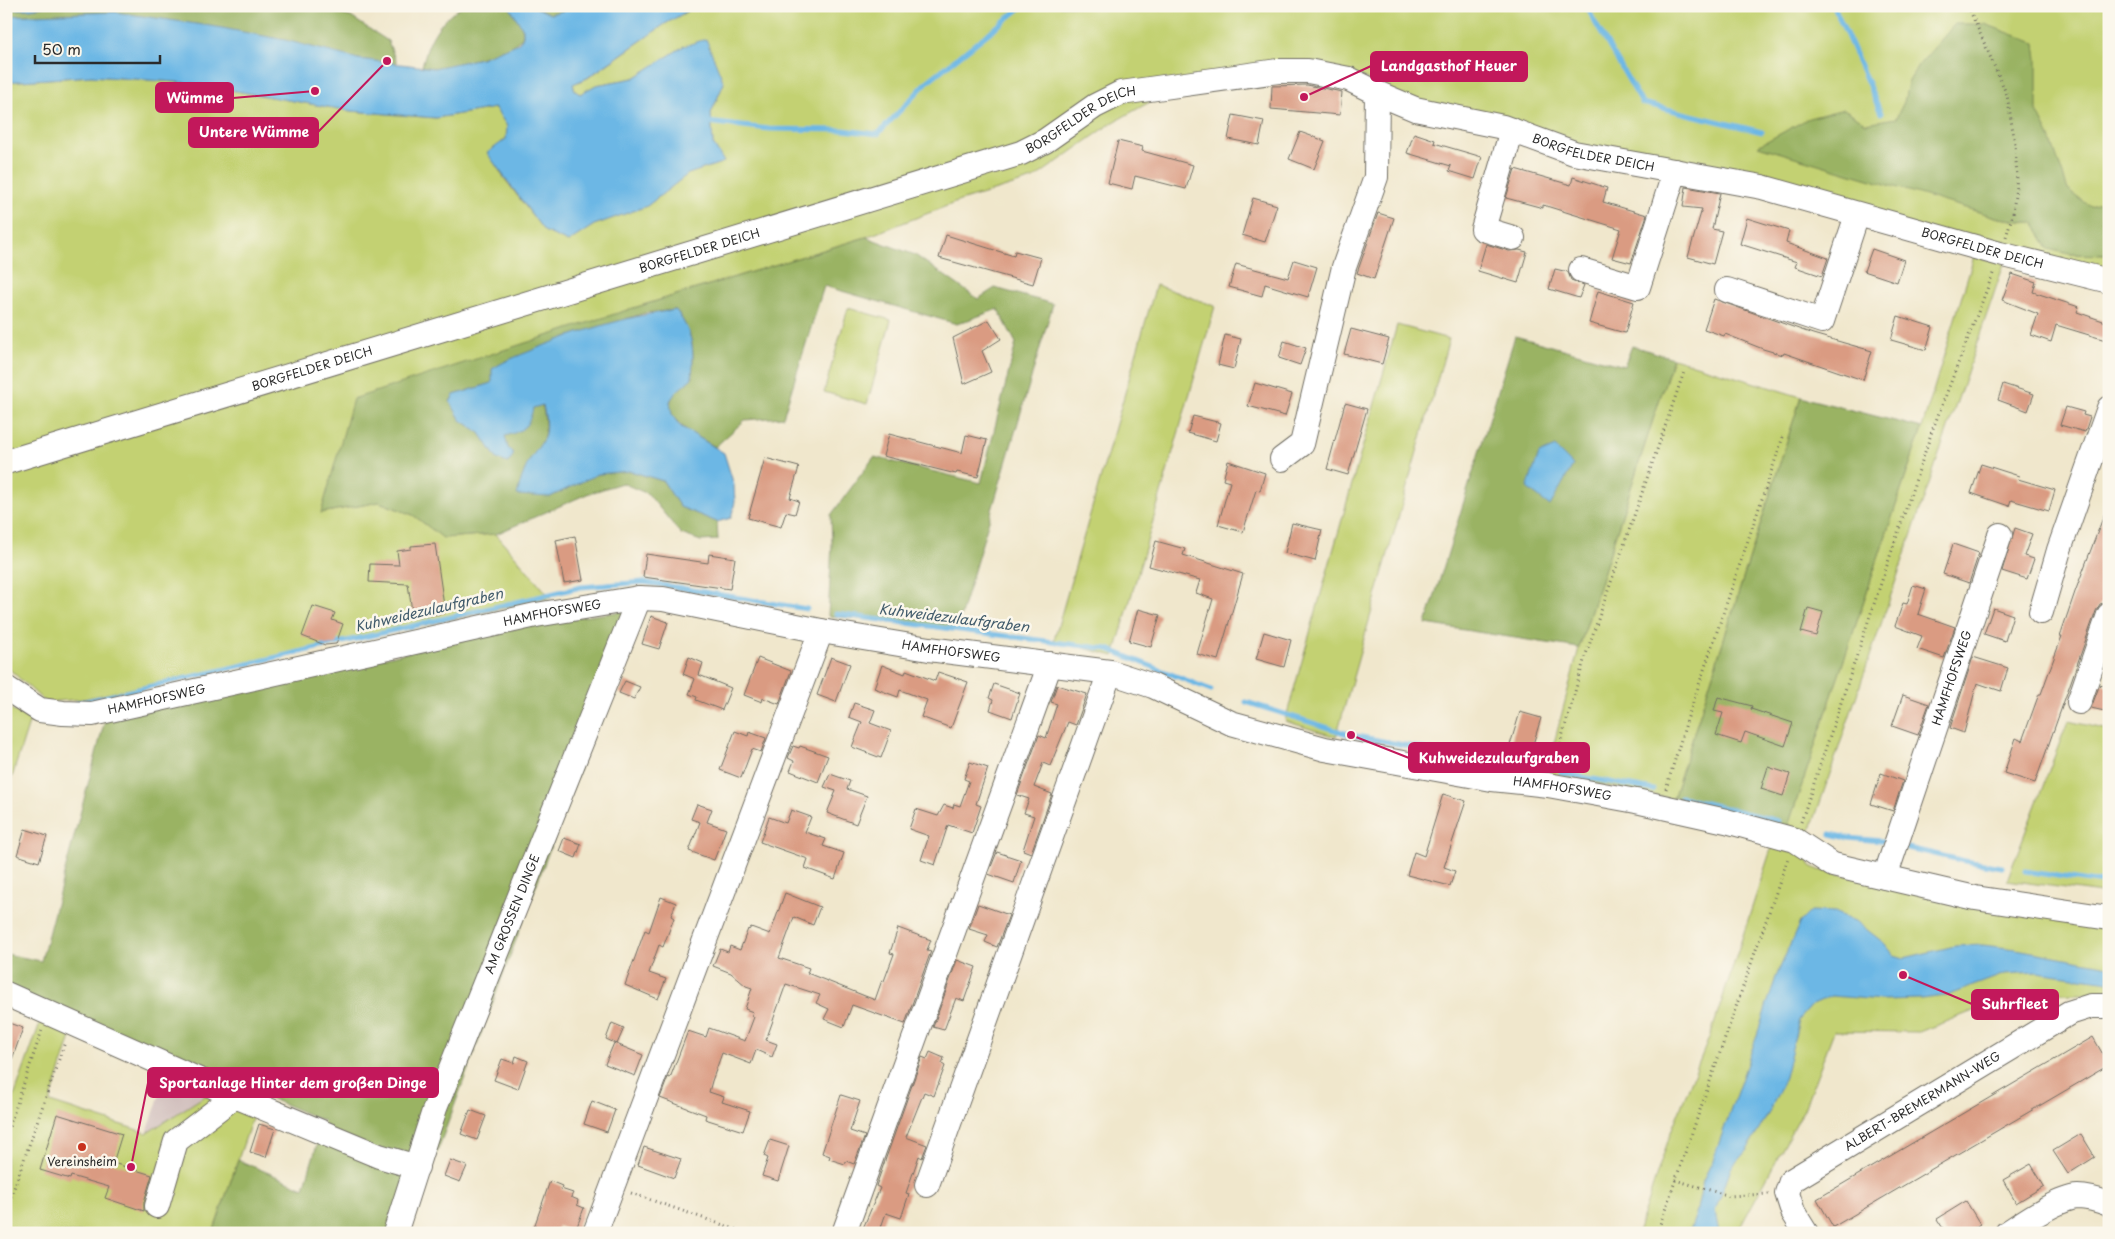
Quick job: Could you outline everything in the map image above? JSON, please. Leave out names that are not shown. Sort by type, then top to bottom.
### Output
[{"type":"street","name":"BORGFELDER DEICH","points":[[10,464],[186,406],[356,357],[1021,153],[1045,141],[1096,106],[1121,93],[1278,71],[1308,71],[1349,79],[1415,109],[1512,130],[1574,153],[1762,187],[1857,215],[2109,282]]},
{"type":"street","points":[[1282,459],[1302,444],[1344,267],[1376,178],[1377,93]]},
{"type":"street","points":[[1512,130],[1483,229],[1513,238]]},
{"type":"street","points":[[1581,270],[1638,287],[1675,171]]},
{"type":"street","points":[[1727,290],[1822,321],[1857,215]]},
{"type":"street","points":[[2041,612],[2062,541],[2109,408]]},
{"type":"street","name":"HAMFHOFSWEG","points":[[1885,877],[2000,536]]},
{"type":"street","name":"HAMFHOFSWEG","points":[[6,688],[40,710],[92,714],[536,615],[639,598],[663,600],[821,631],[929,649],[1110,672],[1153,686],[1231,723],[1325,749],[1492,779],[1548,785],[1661,806],[1726,821],[1794,840],[1833,865],[1974,898],[2109,918]]},
{"type":"street","name":"AM GROSSEN DINGE","points":[[395,1233],[436,1108],[639,598]]},
{"type":"street","points":[[2079,702],[2109,616]]},
{"type":"street","points":[[594,1233],[821,631]]},
{"type":"street","points":[[844,1233],[1050,664]]},
{"type":"street","points":[[928,1185],[1110,672]]},
{"type":"street","points":[[6,994],[235,1096],[379,1156],[417,1167]]},
{"type":"street","name":"ALBERT-BREMERMANN-WEG","points":[[1786,1193],[1791,1181],[1806,1171],[2069,1014],[2091,1006],[2109,1006]]},
{"type":"street","points":[[157,1206],[176,1141],[235,1096]]},
{"type":"street","points":[[1786,1193],[1793,1212],[1806,1233]]},
{"type":"street","points":[[2007,1233],[2058,1204],[2075,1197],[2092,1198],[2109,1204]]},
{"type":"path","points":[[1657,1233],[1794,840],[1932,432],[2000,254],[2013,213],[2017,177],[2015,144],[2007,95],[1968,6]]},
{"type":"path","points":[[1548,785],[1584,658],[1684,372]]},
{"type":"path","points":[[1661,806],[1687,720],[1784,434]]},
{"type":"path","points":[[6,1136],[48,1013]]},
{"type":"path","points":[[6,1211],[72,1023]]},
{"type":"path","points":[[1675,1180],[1730,1196],[1786,1193]]},
{"type":"path","points":[[611,1187],[746,1233]]},
{"type":"shaded area","points":[[167,1073],[211,1092],[147,1133]]},
{"type":"green space","points":[[47,6],[322,6],[323,9],[351,17],[388,41],[397,64],[358,59],[115,12],[6,16],[6,9],[30,9]]},
{"type":"green space","points":[[463,6],[509,6],[523,31],[520,40],[511,46],[484,57],[442,67],[422,66],[431,39],[441,24]]},
{"type":"green space","points":[[533,6],[582,6],[550,14]]},
{"type":"green space","points":[[696,6],[2109,6],[2109,239],[1944,201],[1999,218],[2035,223],[2070,254],[2109,255],[2109,274],[1557,141],[1403,98],[1361,76],[1191,79],[1112,123],[1033,179],[960,201],[866,237],[627,310],[321,513],[379,502],[413,515],[444,538],[496,534],[551,598],[83,699],[45,702],[6,666],[6,82],[91,76],[190,83],[351,111],[436,118],[495,108],[507,126],[506,140],[488,153],[504,178],[544,231],[568,242],[594,225],[647,206],[688,174],[724,162],[713,144],[711,113],[724,83],[684,46],[634,78],[596,85],[580,94],[575,91],[573,84],[588,78],[665,24]]},
{"type":"green space","points":[[1955,24],[1985,24],[2035,43],[2037,59],[2037,111],[2049,135],[2068,190],[2090,206],[2109,200],[2109,255],[2070,254],[2048,249],[2034,223],[1999,218],[1758,146],[1809,118],[1844,109],[1866,123],[1896,118],[1904,102],[1908,83],[1918,66]]},
{"type":"green space","points":[[866,237],[915,255],[978,299],[995,288],[1053,304],[957,628],[828,616],[832,544],[831,515],[874,457],[981,483],[1016,343],[998,309],[957,324],[824,286],[783,417],[745,420],[715,447],[693,434],[678,422],[670,408],[674,394],[692,378],[692,342],[676,310],[645,313],[566,337],[492,383],[454,395],[450,401],[461,420],[480,433],[497,459],[508,448],[504,435],[533,408],[542,404],[545,433],[540,447],[524,471],[550,497],[598,474],[630,471],[663,481],[680,507],[717,522],[718,540],[701,541],[681,534],[648,494],[622,483],[587,494],[496,534],[443,538],[413,515],[379,502],[321,513],[353,399],[627,310]]},
{"type":"green space","points":[[1974,256],[2004,264],[1808,838],[1787,829],[1922,428]]},
{"type":"green space","points":[[1156,285],[1215,306],[1114,656],[1054,640]]},
{"type":"green space","points":[[848,308],[891,320],[867,404],[824,392]]},
{"type":"green space","points":[[1397,325],[1449,339],[1336,737],[1285,721]]},
{"type":"green space","points":[[1515,336],[1624,366],[1632,346],[1673,358],[1579,648],[1426,624]]},
{"type":"green space","points":[[1673,358],[1801,397],[1673,799],[1546,774],[1579,648]]},
{"type":"green space","points":[[1801,397],[1922,428],[1787,829],[1673,799]]},
{"type":"green space","points":[[639,609],[407,1233],[213,1233],[238,1160],[304,1188],[324,1121],[6,987],[6,954],[41,961],[105,720],[543,622]]},
{"type":"green space","points":[[6,706],[30,720],[6,796]]},
{"type":"green space","points":[[2068,721],[2109,730],[2109,894],[2007,880]]},
{"type":"green space","points":[[1774,845],[1801,849],[1811,866],[1819,870],[2109,928],[2109,997],[2081,993],[2017,994],[1919,1032],[1834,1031],[1804,1109],[1737,1233],[1637,1233],[1672,1129],[1713,1028],[1770,852]]},
{"type":"green space","points":[[42,1017],[73,1031],[50,1102],[147,1133],[211,1092],[255,1110],[213,1233],[6,1233],[6,1120]]},
{"type":"water","points":[[6,6],[47,6],[30,9],[6,9]]},
{"type":"water","points":[[509,6],[533,6],[550,14],[582,6],[696,6],[665,24],[587,78],[573,84],[575,91],[580,94],[596,85],[634,78],[684,46],[706,39],[724,83],[711,113],[713,144],[724,162],[688,174],[647,206],[594,225],[568,242],[544,231],[487,153],[506,139],[507,126],[495,108],[436,118],[351,111],[190,83],[91,76],[6,82],[6,16],[115,12],[217,27],[285,40],[358,59],[434,68],[481,58],[519,43],[523,36],[523,29]]},
{"type":"water","points":[[676,310],[690,335],[693,350],[693,367],[692,378],[676,392],[670,401],[672,415],[680,426],[724,453],[734,485],[735,502],[731,518],[717,522],[680,507],[663,481],[630,471],[598,474],[550,497],[517,495],[524,472],[544,436],[546,428],[543,405],[533,408],[527,424],[521,430],[505,436],[508,448],[514,454],[508,463],[497,459],[480,433],[461,420],[450,402],[454,395],[492,383],[492,369],[516,357],[607,324]]},
{"type":"water","points":[[1555,447],[1573,465],[1550,506],[1527,488],[1539,454]]},
{"type":"water","points":[[1811,911],[1835,912],[1857,922],[1884,943],[1894,955],[1904,958],[1955,946],[1983,945],[2109,966],[2109,982],[2037,972],[2005,974],[1946,996],[1882,1000],[1831,996],[1813,1004],[1799,1020],[1785,1077],[1770,1111],[1747,1150],[1731,1168],[1715,1211],[1719,1233],[1689,1233],[1696,1214],[1703,1180],[1713,1160],[1776,977],[1800,922]]},
{"type":"building","points":[[1307,85],[1342,92],[1340,115],[1271,109],[1272,86]]},
{"type":"building","points":[[1233,115],[1264,121],[1259,145],[1228,139]]},
{"type":"building","points":[[1300,132],[1325,141],[1314,169],[1289,159]]},
{"type":"building","points":[[1414,133],[1435,140],[1434,143],[1482,157],[1475,179],[1449,171],[1451,166],[1407,153]]},
{"type":"building","points":[[1118,141],[1143,147],[1142,151],[1193,165],[1186,189],[1135,176],[1132,189],[1108,183]]},
{"type":"building","points":[[1515,169],[1571,185],[1573,177],[1607,188],[1603,202],[1647,215],[1631,263],[1612,258],[1621,229],[1543,205],[1543,208],[1506,198]]},
{"type":"building","points":[[1686,187],[1720,193],[1712,229],[1722,231],[1713,264],[1688,257],[1702,209],[1683,207]]},
{"type":"building","points":[[1253,198],[1277,205],[1265,242],[1242,235]]},
{"type":"building","points":[[1378,213],[1394,218],[1374,279],[1357,273]]},
{"type":"building","points":[[1747,218],[1789,231],[1786,243],[1828,258],[1822,276],[1795,267],[1797,262],[1740,244]]},
{"type":"building","points":[[946,235],[1014,256],[1015,251],[1041,258],[1033,284],[939,258]]},
{"type":"building","points":[[1486,244],[1509,251],[1519,250],[1527,252],[1518,283],[1478,271]]},
{"type":"building","points":[[1872,249],[1904,260],[1897,282],[1864,271]]},
{"type":"building","points":[[1294,260],[1317,267],[1308,297],[1265,284],[1262,296],[1229,287],[1236,264],[1288,278]]},
{"type":"building","points":[[1555,269],[1568,272],[1571,280],[1584,285],[1579,298],[1549,289]]},
{"type":"building","points":[[2012,274],[2036,282],[2033,292],[2079,307],[2077,312],[2109,323],[2109,341],[2056,325],[2051,342],[2031,335],[2038,314],[2002,300]]},
{"type":"building","points":[[1598,291],[1634,302],[1625,333],[1589,323]]},
{"type":"building","points":[[1714,299],[1813,334],[1872,351],[1863,380],[1784,353],[1783,355],[1763,349],[1725,334],[1724,336],[1704,329]]},
{"type":"building","points":[[1898,316],[1933,327],[1926,350],[1891,340]]},
{"type":"building","points":[[989,320],[1001,339],[982,351],[991,372],[964,384],[953,338]]},
{"type":"building","points":[[1351,329],[1389,339],[1382,364],[1344,354]]},
{"type":"building","points":[[1225,335],[1241,339],[1234,369],[1218,365]]},
{"type":"building","points":[[1284,341],[1306,348],[1300,365],[1279,358]]},
{"type":"building","points":[[1255,383],[1292,394],[1285,416],[1248,406]]},
{"type":"building","points":[[2003,384],[2034,394],[2028,411],[1998,400]]},
{"type":"building","points":[[1345,403],[1367,409],[1348,475],[1327,469]]},
{"type":"building","points":[[2066,407],[2084,412],[2083,415],[2090,417],[2085,432],[2060,425]]},
{"type":"building","points":[[1193,416],[1221,423],[1216,441],[1188,433]]},
{"type":"building","points":[[889,434],[962,453],[966,435],[987,440],[978,477],[957,472],[956,474],[883,456]]},
{"type":"building","points":[[765,458],[799,467],[790,498],[799,501],[795,514],[786,512],[781,527],[748,518]]},
{"type":"building","points":[[1228,461],[1265,473],[1260,491],[1256,490],[1243,532],[1218,525],[1230,482],[1223,480]]},
{"type":"building","points":[[1981,464],[2019,476],[2018,479],[2055,490],[2049,511],[2011,500],[2009,506],[1971,493]]},
{"type":"building","points":[[2107,507],[2109,508],[2109,576],[2104,590],[2109,590],[2109,602],[2100,604],[2096,611],[2035,783],[2004,773],[2016,738],[2022,741],[2039,694],[2041,694],[2062,636],[2060,636],[2075,592]]},
{"type":"building","points":[[1292,523],[1322,530],[1315,561],[1285,553]]},
{"type":"building","points":[[2015,528],[2032,534],[2024,556],[2034,559],[2027,579],[2002,571]]},
{"type":"building","points":[[575,536],[583,580],[564,583],[556,540]]},
{"type":"building","points":[[1156,541],[1185,549],[1183,555],[1243,574],[1218,660],[1197,654],[1213,599],[1196,593],[1200,580],[1149,566]]},
{"type":"building","points":[[435,544],[445,613],[413,618],[408,584],[369,582],[370,564],[399,565],[397,551],[411,549],[411,546]]},
{"type":"building","points":[[1953,544],[1979,553],[1969,583],[1943,574]]},
{"type":"building","points":[[646,554],[708,563],[709,554],[735,558],[730,589],[643,577]]},
{"type":"building","points":[[1913,585],[1926,589],[1918,614],[1955,627],[1944,658],[1917,649],[1922,636],[1895,626],[1903,603],[1907,604]]},
{"type":"building","points":[[313,606],[335,613],[332,620],[343,624],[336,644],[325,645],[302,636]]},
{"type":"building","points":[[1808,608],[1823,612],[1816,636],[1801,632]]},
{"type":"building","points":[[1993,608],[2013,615],[2005,641],[1984,634]]},
{"type":"building","points":[[1138,609],[1160,615],[1151,647],[1129,641]]},
{"type":"building","points":[[651,616],[668,622],[659,649],[642,644]]},
{"type":"building","points":[[1264,632],[1291,640],[1284,667],[1256,659]]},
{"type":"building","points":[[689,657],[703,663],[699,675],[731,688],[722,710],[696,700],[697,697],[689,694],[695,679],[683,674]]},
{"type":"building","points":[[831,657],[850,664],[836,702],[817,695]]},
{"type":"building","points":[[1973,657],[2008,668],[2001,691],[1977,683],[1964,733],[1950,728]]},
{"type":"building","points":[[758,658],[791,671],[779,704],[763,698],[762,702],[744,695]]},
{"type":"building","points":[[882,665],[905,674],[906,670],[935,681],[938,672],[968,682],[951,728],[921,717],[927,700],[900,690],[898,697],[874,688]]},
{"type":"building","points":[[625,681],[640,687],[634,699],[619,693]]},
{"type":"building","points":[[994,684],[1020,693],[1012,718],[990,710],[993,700],[989,698]]},
{"type":"building","points":[[2100,684],[2109,687],[2109,712],[2091,708]]},
{"type":"building","points":[[1057,685],[1087,694],[1076,725],[1068,722],[1050,766],[1043,763],[1034,787],[1052,794],[1031,853],[1023,850],[1034,816],[1024,813],[1029,799],[1017,795],[1039,735],[1046,738],[1057,704],[1051,702]]},
{"type":"building","points":[[1903,695],[1929,704],[1918,735],[1892,726]]},
{"type":"building","points":[[1718,697],[1752,706],[1751,709],[1793,723],[1785,746],[1745,732],[1741,743],[1716,735],[1723,713],[1714,711]]},
{"type":"building","points":[[854,703],[875,710],[870,723],[891,731],[881,758],[852,747],[862,722],[849,717]]},
{"type":"building","points":[[1520,712],[1541,718],[1531,751],[1510,745]]},
{"type":"building","points":[[735,731],[748,736],[749,732],[766,738],[761,752],[752,749],[741,778],[720,770]]},
{"type":"building","points":[[793,746],[799,748],[800,746],[828,756],[818,782],[790,771],[794,761],[788,758]]},
{"type":"building","points":[[970,762],[988,768],[976,804],[981,806],[972,833],[948,825],[935,865],[921,860],[929,836],[909,829],[916,809],[938,816],[944,805],[953,808],[954,804],[960,806],[969,781],[964,779]]},
{"type":"building","points":[[1768,767],[1790,774],[1783,796],[1761,789]]},
{"type":"building","points":[[1881,773],[1903,781],[1893,811],[1871,804]]},
{"type":"building","points":[[830,774],[850,781],[847,789],[867,796],[856,824],[827,813],[836,791],[824,787]]},
{"type":"building","points":[[1443,794],[1466,801],[1444,867],[1455,871],[1450,886],[1407,875],[1414,852],[1424,856]]},
{"type":"building","points":[[697,804],[712,809],[707,822],[726,829],[714,860],[689,851],[700,822],[691,819]]},
{"type":"building","points":[[791,810],[811,817],[805,832],[826,839],[823,846],[844,853],[835,879],[805,868],[808,859],[760,842],[769,817],[786,823]]},
{"type":"building","points":[[25,829],[47,836],[39,862],[17,855]]},
{"type":"building","points":[[564,838],[581,844],[576,858],[559,851]]},
{"type":"building","points":[[997,852],[1021,860],[1014,883],[988,874]]},
{"type":"building","points":[[785,893],[820,907],[813,925],[794,917],[779,958],[809,968],[807,973],[875,1000],[894,954],[890,953],[898,928],[931,940],[927,950],[931,951],[905,1024],[852,1005],[844,1027],[824,1019],[829,1009],[816,1003],[820,995],[786,984],[766,1040],[777,1044],[772,1057],[756,1050],[751,1064],[722,1053],[712,1081],[709,1092],[724,1097],[722,1102],[750,1111],[743,1131],[705,1119],[706,1115],[660,1098],[668,1077],[670,1078],[688,1031],[706,1037],[709,1028],[745,1041],[754,1017],[751,1016],[753,1012],[745,1009],[752,988],[746,986],[731,973],[713,966],[720,949],[728,952],[730,946],[740,950],[748,929],[751,927],[770,934]]},
{"type":"building","points":[[661,897],[676,903],[671,916],[674,918],[663,947],[659,945],[649,973],[666,979],[658,999],[625,985],[645,930],[649,932]]},
{"type":"building","points":[[978,904],[1009,915],[997,947],[985,942],[988,935],[969,929]]},
{"type":"building","points":[[957,960],[976,967],[964,1001],[956,998],[944,1030],[933,1027]]},
{"type":"building","points":[[6,1022],[23,1028],[8,1071],[6,1071]]},
{"type":"building","points":[[612,1023],[624,1028],[617,1044],[606,1039]]},
{"type":"building","points":[[2093,1037],[2109,1065],[1833,1227],[1817,1199]]},
{"type":"building","points":[[614,1043],[643,1055],[635,1076],[605,1064]]},
{"type":"building","points":[[930,1052],[944,1058],[942,1064],[945,1066],[934,1096],[924,1092],[906,1137],[927,1145],[922,1158],[919,1156],[906,1193],[909,1194],[901,1218],[886,1213],[879,1233],[861,1233],[880,1188],[876,1186],[922,1057],[927,1059]]},
{"type":"building","points":[[516,1056],[528,1061],[518,1089],[494,1080],[502,1059],[514,1063]]},
{"type":"building","points":[[841,1095],[860,1101],[850,1131],[865,1136],[854,1164],[846,1161],[845,1164],[829,1159],[830,1156],[822,1153]]},
{"type":"building","points":[[592,1101],[615,1110],[607,1132],[584,1124]]},
{"type":"building","points":[[470,1110],[486,1116],[477,1140],[461,1134]]},
{"type":"building","name":"Vereinsheim","points":[[57,1114],[122,1134],[113,1163],[152,1175],[144,1202],[144,1211],[105,1198],[109,1187],[71,1176],[70,1179],[40,1170]]},
{"type":"building","points":[[259,1124],[275,1129],[266,1157],[250,1152]]},
{"type":"building","points":[[2081,1134],[2095,1157],[2068,1174],[2053,1151]]},
{"type":"building","points":[[770,1140],[789,1146],[778,1181],[762,1176],[768,1158],[764,1156]]},
{"type":"building","points":[[644,1147],[681,1159],[674,1178],[638,1165]]},
{"type":"building","points":[[450,1160],[467,1166],[460,1182],[444,1176]]},
{"type":"building","points":[[2031,1164],[2044,1186],[2016,1203],[2003,1180]]},
{"type":"building","points":[[550,1181],[562,1186],[561,1189],[573,1193],[571,1197],[578,1200],[577,1205],[584,1208],[575,1232],[558,1226],[555,1233],[532,1233]]},
{"type":"building","points":[[1966,1201],[1980,1224],[1967,1233],[1946,1233],[1937,1219]]},
{"type":"waterway","points":[[707,122],[769,129],[843,130],[878,134],[928,81],[1023,6]]},
{"type":"waterway","points":[[1587,6],[1642,103],[1762,132]]},
{"type":"waterway","points":[[1834,6],[1881,113]]},
{"type":"waterway","name":"Kuhweidezulaufgraben","points":[[78,703],[581,587],[644,582],[807,609]]},
{"type":"waterway","name":"Kuhweidezulaufgraben","points":[[836,614],[1108,649],[1211,690]]},
{"type":"waterway","name":"Kuhweidezulaufgraben","points":[[1246,702],[1351,735],[1540,771]]},
{"type":"waterway","name":"Kuhweidezulaufgraben","points":[[1561,773],[1653,790]]},
{"type":"waterway","name":"Kuhweidezulaufgraben","points":[[1681,797],[1778,821]]},
{"type":"waterway","name":"Kuhweidezulaufgraben","points":[[1831,834],[1848,838],[1882,841]]},
{"type":"waterway","name":"Kuhweidezulaufgraben","points":[[1908,848],[2002,867]]},
{"type":"waterway","name":"Kuhweidezulaufgraben","points":[[2025,871],[2109,884]]},
{"type":"place","name":"Untere Wümme","points":[[387,61]]},
{"type":"place","name":"Wümme","points":[[315,91]]},
{"type":"place","name":"Landgasthof Heuer","points":[[1304,97]]},
{"type":"place","name":"Kuhweidezulaufgraben","points":[[1351,735]]},
{"type":"place","name":"Suhrfleet","points":[[1903,975]]},
{"type":"place","name":"Vereinsheim","points":[[82,1147]]},
{"type":"place","name":"Sportanlage Hinter dem großen Dinge","points":[[131,1167]]}]
